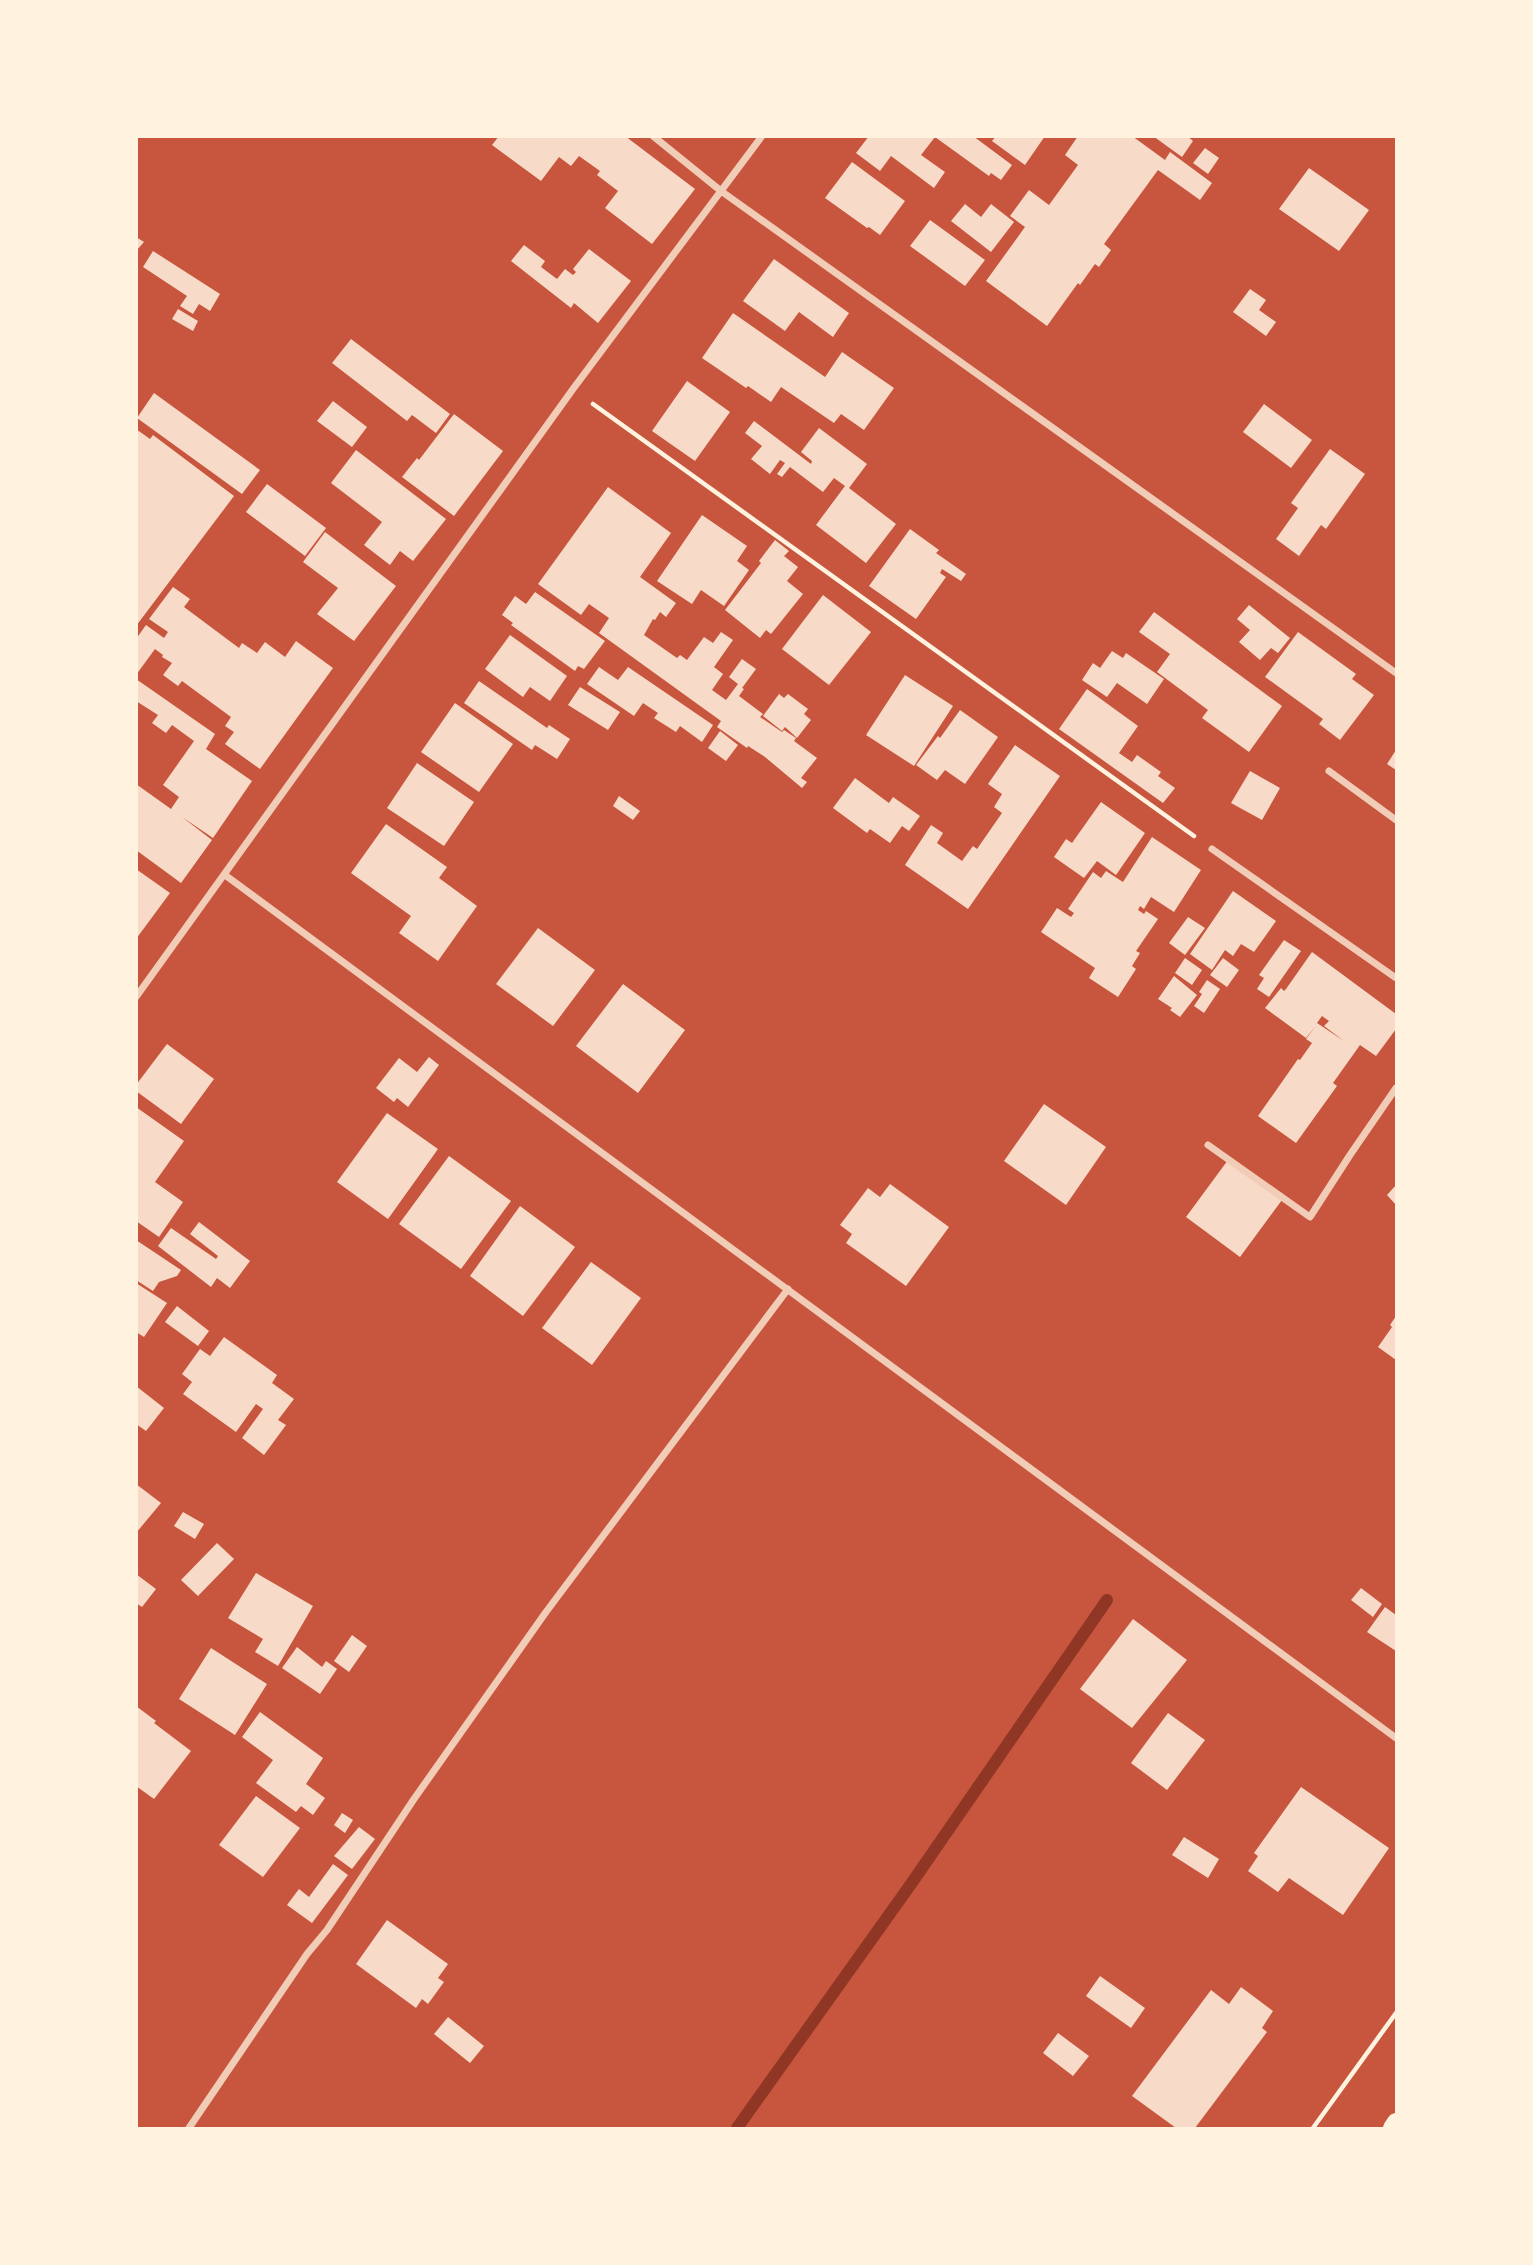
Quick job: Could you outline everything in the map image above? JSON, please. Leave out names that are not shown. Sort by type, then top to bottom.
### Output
[{"type":"main road","points":[[1392,2129],[1396,2122]]},
{"type":"street","points":[[653,136],[720,191],[1396,673]]},
{"type":"street","points":[[136,997],[573,389],[762,136]]},
{"type":"street","points":[[1329,771],[1396,820]]},
{"type":"street","points":[[1212,849],[1396,978]]},
{"type":"street","points":[[225,875],[1396,1738]]},
{"type":"street","points":[[1208,1144],[1310,1217],[1396,1088]]},
{"type":"street","points":[[189,2129],[414,1799],[546,1612],[788,1289]]},
{"type":"path","points":[[573,389],[1212,849]]},
{"type":"path","points":[[1313,2129],[1396,2013]]},
{"type":"building","points":[[499,136],[625,136],[695,189],[652,244],[605,208],[618,191],[597,175],[600,171],[579,156],[571,166],[559,157],[541,181],[492,145]]},
{"type":"building","points":[[869,136],[973,136],[1012,165],[1001,180],[991,173],[989,176],[935,137],[921,155],[945,172],[934,188],[891,156],[880,171],[856,153]]},
{"type":"building","points":[[996,136],[1045,136],[1025,165],[992,141]]},
{"type":"building","points":[[1078,136],[1132,136],[1165,160],[1170,152],[1212,183],[1200,200],[1158,170],[1104,244],[1111,250],[1099,267],[1095,264],[1080,285],[1078,283],[1047,326],[986,281],[1025,227],[1010,216],[1029,190],[1049,205],[1078,165],[1065,155]]},
{"type":"building","points":[[1153,136],[1187,136],[1193,141],[1182,157]]},
{"type":"building","points":[[1205,148],[1219,158],[1208,174],[1193,163]]},
{"type":"building","points":[[852,162],[905,201],[880,235],[825,198]]},
{"type":"building","points":[[1309,168],[1369,210],[1339,251],[1279,209]]},
{"type":"building","points":[[965,204],[981,217],[991,204],[1014,222],[991,252],[951,221]]},
{"type":"building","points":[[930,220],[985,260],[965,286],[910,246]]},
{"type":"building","points":[[136,237],[144,242],[136,251]]},
{"type":"building","points":[[524,245],[545,261],[541,267],[557,279],[565,269],[573,275],[576,272],[573,269],[589,249],[631,281],[598,323],[574,303],[571,308],[511,261]]},
{"type":"building","points":[[153,251],[220,294],[210,311],[199,304],[193,314],[180,306],[187,296],[143,267]]},
{"type":"building","points":[[774,259],[849,313],[833,337],[799,312],[785,331],[743,301]]},
{"type":"building","points":[[1250,289],[1266,300],[1259,310],[1276,322],[1266,336],[1233,312]]},
{"type":"building","points":[[178,309],[198,321],[193,331],[172,319]]},
{"type":"building","points":[[733,313],[825,377],[842,352],[894,388],[864,430],[841,414],[834,423],[781,387],[771,402],[702,358]]},
{"type":"building","points":[[351,339],[450,414],[436,433],[412,415],[407,421],[332,363]]},
{"type":"building","points":[[687,381],[730,412],[695,461],[652,431]]},
{"type":"building","points":[[154,393],[260,470],[242,494],[137,418]]},
{"type":"building","points":[[333,401],[367,427],[352,447],[317,421]]},
{"type":"building","points":[[1264,404],[1312,440],[1291,468],[1243,432]]},
{"type":"building","points":[[454,414],[503,451],[454,516],[402,477],[417,458],[419,460]]},
{"type":"building","points":[[754,421],[811,464],[812,461],[801,452],[819,428],[867,464],[849,488],[896,524],[866,563],[816,525],[845,486],[834,478],[823,492],[790,467],[782,477],[777,474],[785,463],[780,460],[770,474],[751,459],[762,446],[745,433]]},
{"type":"building","points":[[136,429],[150,439],[153,435],[234,496],[136,626]]},
{"type":"building","points":[[1330,449],[1365,474],[1326,529],[1321,525],[1299,556],[1276,539],[1298,508],[1291,503]]},
{"type":"building","points":[[356,450],[446,519],[413,561],[400,551],[390,565],[364,545],[382,522],[331,483]]},
{"type":"building","points":[[267,484],[326,528],[305,556],[246,512]]},
{"type":"building","points":[[608,487],[671,533],[640,577],[676,603],[666,617],[660,612],[655,620],[653,619],[644,635],[677,658],[680,655],[687,660],[704,637],[713,643],[721,632],[733,640],[714,667],[723,674],[712,690],[726,700],[738,684],[729,677],[742,659],[756,669],[739,696],[763,714],[760,717],[796,738],[794,741],[817,758],[801,778],[807,782],[802,788],[765,757],[717,727],[721,721],[599,633],[609,618],[589,604],[581,615],[538,584]]},
{"type":"building","points":[[702,515],[747,546],[737,561],[749,570],[724,606],[701,590],[692,604],[657,581]]},
{"type":"building","points":[[910,529],[939,550],[936,553],[966,574],[961,581],[942,569],[940,573],[946,577],[916,619],[869,586]]},
{"type":"building","points":[[325,532],[396,586],[354,641],[317,614],[338,588],[303,562]]},
{"type":"building","points":[[775,540],[789,551],[784,556],[798,567],[787,581],[803,594],[771,634],[766,630],[760,638],[725,610]]},
{"type":"building","points":[[173,587],[190,599],[184,607],[239,648],[242,643],[257,653],[265,642],[285,657],[296,641],[333,668],[260,769],[225,744],[234,732],[225,726],[231,717],[182,681],[178,686],[163,675],[172,663],[162,657],[163,655],[155,649],[136,675],[136,639],[146,625],[164,638],[168,632],[149,619]]},
{"type":"building","points":[[535,592],[605,641],[584,669],[578,666],[575,671],[511,625],[513,623],[502,615],[515,596],[526,604]]},
{"type":"building","points":[[823,595],[871,632],[829,685],[782,649]]},
{"type":"building","points":[[1249,605],[1290,638],[1278,653],[1271,648],[1260,660],[1239,642],[1250,630],[1237,619]]},
{"type":"building","points":[[1154,612],[1282,706],[1249,752],[1202,718],[1208,710],[1157,672],[1170,654],[1139,632]]},
{"type":"building","points":[[1298,632],[1356,674],[1352,679],[1374,695],[1340,740],[1319,724],[1323,719],[1265,677]]},
{"type":"building","points":[[510,635],[567,676],[550,701],[530,687],[523,697],[485,669]]},
{"type":"building","points":[[1112,651],[1123,658],[1126,653],[1164,679],[1147,704],[1117,683],[1107,697],[1082,680],[1093,663],[1100,668]]},
{"type":"building","points":[[599,667],[618,680],[628,667],[713,725],[702,742],[680,726],[676,732],[654,718],[658,713],[643,703],[634,716],[587,684]]},
{"type":"building","points":[[905,675],[953,706],[914,766],[866,735]]},
{"type":"building","points":[[136,679],[215,734],[206,749],[252,781],[213,838],[182,817],[212,840],[181,883],[136,850],[136,784],[171,809],[179,797],[163,785],[194,741],[172,725],[166,733],[152,723],[158,715],[136,701]]},
{"type":"building","points":[[479,681],[547,728],[549,725],[570,739],[557,759],[535,745],[532,750],[464,703]]},
{"type":"building","points":[[580,687],[620,712],[608,730],[568,705]]},
{"type":"building","points":[[1087,689],[1138,726],[1119,753],[1132,762],[1137,755],[1161,772],[1158,776],[1175,788],[1163,803],[1059,729]]},
{"type":"building","points":[[779,694],[784,698],[788,694],[808,709],[804,714],[811,720],[797,738],[785,727],[782,731],[763,716]]},
{"type":"building","points":[[455,703],[513,744],[479,792],[421,752]]},
{"type":"building","points":[[960,710],[998,737],[965,784],[945,770],[937,780],[916,765]]},
{"type":"building","points":[[720,731],[738,745],[726,761],[708,748]]},
{"type":"building","points":[[1015,745],[1060,776],[968,909],[905,865],[931,825],[943,833],[937,843],[962,861],[973,846],[977,849],[1002,813],[994,807],[1002,794],[988,784]]},
{"type":"building","points":[[1396,750],[1396,770],[1387,764]]},
{"type":"building","points":[[417,763],[474,802],[444,846],[387,808]]},
{"type":"building","points":[[1250,771],[1280,788],[1262,820],[1231,803]]},
{"type":"building","points":[[855,778],[889,803],[893,797],[920,816],[909,831],[902,826],[890,843],[870,829],[867,833],[833,808]]},
{"type":"building","points":[[619,796],[640,811],[633,820],[613,806]]},
{"type":"building","points":[[1101,802],[1145,833],[1116,875],[1097,861],[1084,878],[1054,857],[1066,839],[1072,843]]},
{"type":"building","points":[[386,824],[447,867],[439,878],[477,906],[438,961],[399,933],[411,916],[351,873]]},
{"type":"building","points":[[1152,837],[1201,870],[1174,912],[1151,897],[1144,909],[1140,906],[1138,910],[1144,914],[1146,911],[1158,919],[1136,951],[1140,953],[1132,966],[1136,969],[1118,997],[1089,978],[1095,968],[1041,932],[1057,908],[1071,917],[1074,913],[1068,909],[1093,872],[1101,878],[1106,871],[1123,882]]},
{"type":"building","points":[[136,869],[170,893],[136,939]]},
{"type":"building","points":[[1233,891],[1276,921],[1254,952],[1241,944],[1233,956],[1225,950],[1212,970],[1190,954]]},
{"type":"building","points":[[1188,917],[1205,928],[1185,955],[1169,943]]},
{"type":"building","points":[[538,928],[595,970],[553,1026],[496,984]]},
{"type":"building","points":[[1284,940],[1301,951],[1269,997],[1257,989],[1264,978],[1259,975]]},
{"type":"building","points":[[1312,952],[1396,1014],[1396,1029],[1376,1056],[1360,1045],[1333,1083],[1337,1086],[1296,1143],[1258,1116],[1312,1043],[1306,1039],[1315,1027],[1306,1038],[1265,1008],[1281,988],[1284,991]],"holes":[[[1322,1016],[1329,1021],[1324,1026],[1344,1041],[1317,1023]]]},
{"type":"building","points":[[1185,958],[1202,970],[1192,985],[1175,973]]},
{"type":"building","points":[[1223,958],[1239,970],[1227,987],[1210,975]]},
{"type":"building","points":[[1174,976],[1197,995],[1180,1017],[1158,999]]},
{"type":"building","points":[[1207,980],[1220,989],[1204,1013],[1194,1006]]},
{"type":"building","points":[[623,984],[685,1030],[638,1093],[576,1046]]},
{"type":"building","points":[[167,1044],[214,1079],[181,1124],[136,1091],[136,1085]]},
{"type":"building","points":[[429,1057],[439,1065],[408,1107],[397,1098],[394,1102],[376,1088],[399,1058],[417,1072]]},
{"type":"building","points":[[1044,1104],[1106,1147],[1066,1205],[1004,1161]]},
{"type":"building","points":[[136,1107],[184,1141],[155,1182],[183,1202],[159,1237],[136,1221]]},
{"type":"building","points":[[387,1113],[438,1149],[388,1219],[337,1182]]},
{"type":"building","points":[[449,1156],[511,1201],[461,1269],[399,1224]]},
{"type":"building","points":[[1228,1160],[1282,1200],[1240,1257],[1186,1217]]},
{"type":"building","points":[[890,1184],[949,1227],[906,1286],[846,1243],[852,1234],[840,1225],[868,1188],[880,1197]]},
{"type":"building","points":[[1396,1185],[1396,1205],[1387,1195]]},
{"type":"building","points":[[520,1206],[575,1247],[523,1316],[470,1276]]},
{"type":"building","points":[[199,1222],[250,1261],[230,1288],[217,1278],[211,1287],[158,1246],[171,1228],[216,1259],[218,1256],[190,1234]]},
{"type":"building","points":[[136,1240],[181,1270],[177,1276],[159,1282],[153,1291],[136,1280]]},
{"type":"building","points":[[591,1262],[641,1298],[592,1365],[542,1328]]},
{"type":"building","points":[[136,1283],[167,1303],[144,1337],[136,1332]]},
{"type":"building","points":[[177,1306],[209,1331],[198,1346],[165,1322]]},
{"type":"building","points":[[1396,1316],[1396,1360],[1378,1347]]},
{"type":"building","points":[[224,1337],[277,1375],[272,1383],[294,1399],[278,1420],[286,1425],[264,1455],[242,1438],[263,1409],[256,1404],[236,1432],[183,1394],[192,1382],[182,1374],[200,1349],[210,1356]]},
{"type":"building","points":[[136,1386],[164,1408],[146,1431],[136,1424]]},
{"type":"building","points":[[136,1484],[161,1503],[136,1533]]},
{"type":"building","points":[[183,1512],[204,1524],[195,1539],[174,1526]]},
{"type":"building","points":[[217,1543],[234,1559],[198,1596],[181,1580]]},
{"type":"building","points":[[256,1573],[313,1606],[278,1666],[255,1652],[263,1639],[228,1618]]},
{"type":"building","points":[[136,1574],[156,1589],[142,1607],[136,1603]]},
{"type":"building","points":[[1361,1588],[1382,1604],[1373,1617],[1351,1600]]},
{"type":"building","points":[[1385,1607],[1396,1615],[1396,1651],[1367,1632]]},
{"type":"building","points":[[1133,1619],[1187,1660],[1132,1728],[1080,1689]]},
{"type":"building","points":[[352,1635],[367,1646],[349,1672],[334,1661]]},
{"type":"building","points":[[297,1647],[322,1667],[326,1661],[337,1669],[320,1694],[282,1668]]},
{"type":"building","points":[[211,1648],[267,1684],[235,1735],[179,1699]]},
{"type":"building","points":[[136,1706],[191,1751],[154,1799],[136,1786]]},
{"type":"building","points":[[260,1712],[323,1758],[306,1784],[325,1798],[313,1815],[301,1806],[296,1812],[256,1783],[273,1760],[242,1737]]},
{"type":"building","points":[[1168,1713],[1205,1740],[1167,1790],[1131,1763]]},
{"type":"building","points":[[1301,1787],[1389,1848],[1343,1915],[1289,1878],[1278,1892],[1248,1871],[1258,1856],[1254,1853]]},
{"type":"building","points":[[256,1796],[300,1828],[263,1877],[219,1845]]},
{"type":"building","points":[[342,1813],[353,1820],[345,1833],[334,1825]]},
{"type":"building","points":[[359,1827],[375,1839],[352,1869],[334,1856]]},
{"type":"building","points":[[1184,1837],[1219,1859],[1208,1878],[1172,1855]]},
{"type":"building","points":[[333,1864],[348,1875],[312,1923],[287,1905],[299,1889],[309,1897]]},
{"type":"building","points":[[387,1920],[448,1964],[438,1978],[444,1982],[428,2004],[422,1999],[416,2008],[356,1964]]},
{"type":"building","points":[[1100,1976],[1145,2008],[1131,2028],[1086,1996]]},
{"type":"building","points":[[1241,1987],[1273,2011],[1262,2028],[1267,2032],[1195,2128],[1176,2128],[1132,2096],[1211,1990],[1229,2004]]},
{"type":"building","points":[[448,2017],[484,2046],[470,2063],[434,2034]]},
{"type":"building","points":[[1058,2033],[1089,2056],[1073,2076],[1043,2053]]},
{"type":"waterway","points":[[737,2128],[911,1884],[1107,1600]]}]
